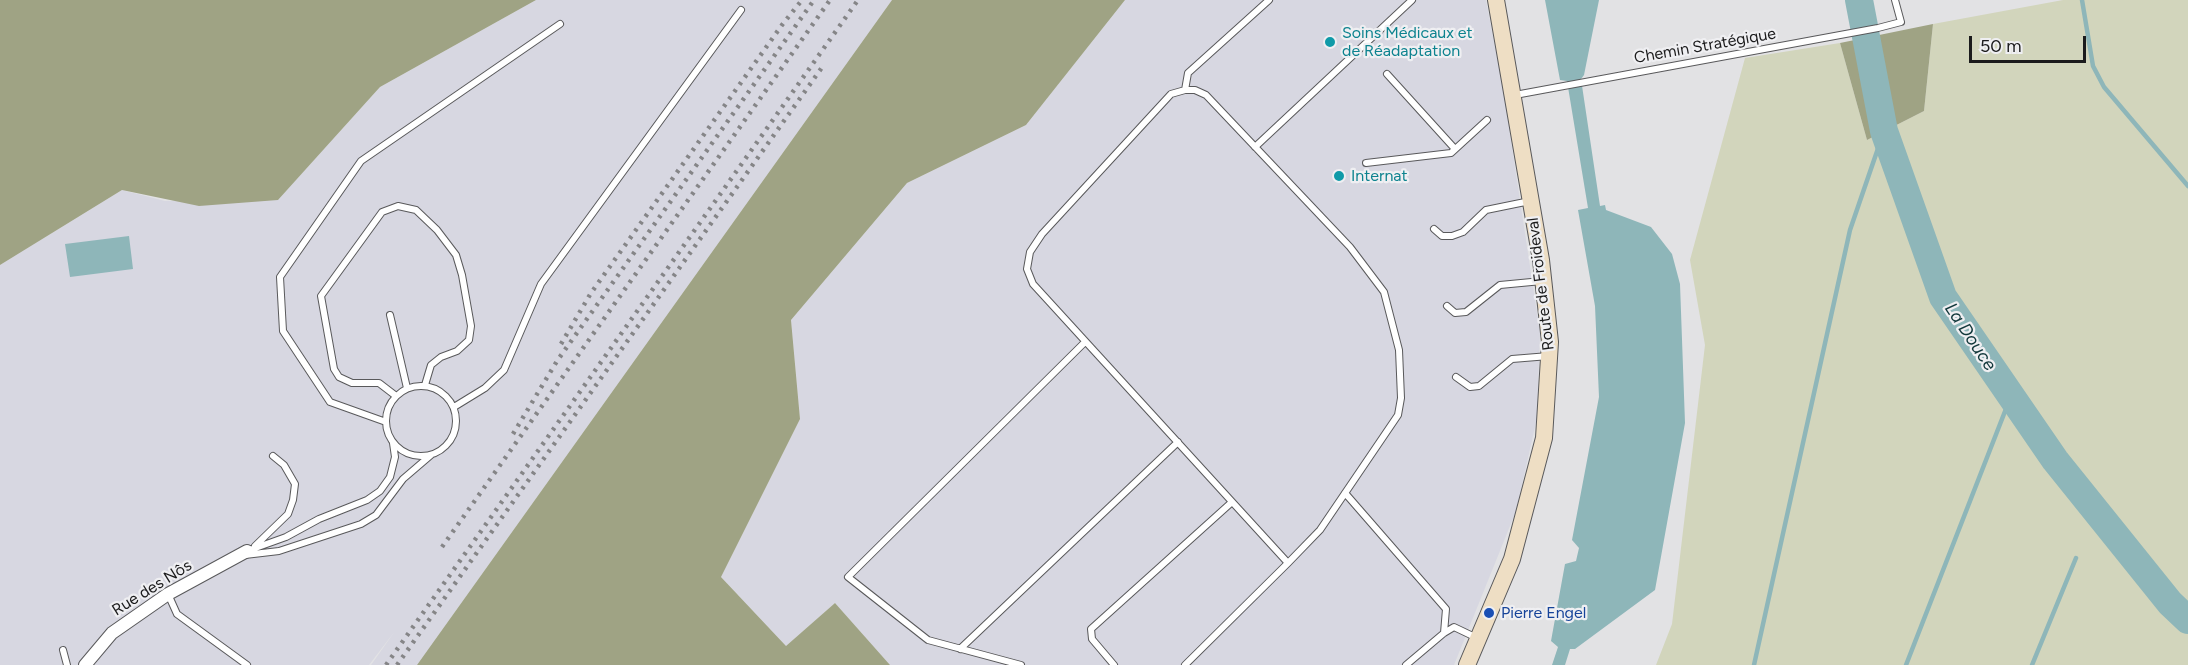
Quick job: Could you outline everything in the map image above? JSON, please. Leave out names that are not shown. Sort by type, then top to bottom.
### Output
[{"type":"street","name":"Route de Froideval","points":[[1467,665],[1512,559],[1544,438],[1550,356],[1543,280],[1496,0]]},
{"type":"street","name":"Rue des Nôs","points":[[85,665],[112,633],[168,594],[244,553]]},
{"type":"lane","points":[[1185,90],[1188,73],[1269,0]]},
{"type":"lane","points":[[1255,147],[1412,0]]},
{"type":"lane","name":"Chemin Stratégique","points":[[1513,96],[1878,28],[1901,22],[1895,0]]},
{"type":"lane","points":[[454,406],[485,388],[504,370],[541,284],[741,10]]},
{"type":"lane","points":[[386,422],[330,402],[283,331],[280,277],[361,161],[560,24]]},
{"type":"lane","points":[[1387,74],[1455,149]]},
{"type":"lane","points":[[1185,665],[1288,563],[1320,530],[1398,415],[1401,398],[1399,350],[1384,292],[1357,256],[1206,95],[1195,90],[1185,90],[1171,94],[1042,234],[1030,252],[1028,269],[1033,284],[1288,563]]},
{"type":"lane","points":[[1366,163],[1450,153],[1487,120]]},
{"type":"lane","points":[[1434,230],[1442,236],[1452,236],[1463,232],[1486,210],[1531,201]]},
{"type":"lane","points":[[396,396],[379,383],[352,383],[339,377],[334,369],[321,296],[382,212],[398,207],[416,210],[437,230],[456,255],[471,326],[469,340],[457,351],[441,357],[431,365],[425,385]]},
{"type":"lane","points":[[1447,306],[1455,313],[1466,312],[1500,285],[1543,280]]},
{"type":"lane","points":[[390,315],[407,388]]},
{"type":"lane","points":[[1021,665],[928,640],[848,577],[1085,342]]},
{"type":"lane","points":[[1456,377],[1470,387],[1479,386],[1512,359],[1550,356]]},
{"type":"lane","points":[[425,385],[437,389],[447,396],[454,406],[457,418],[456,430],[451,441],[442,450],[431,455],[420,457],[400,450],[388,433],[386,422],[388,408],[396,396],[407,388],[425,385]]},
{"type":"lane","points":[[244,553],[286,537],[319,519],[367,500],[380,491],[390,477],[395,457],[393,442]]},
{"type":"lane","points":[[960,649],[1178,442]]},
{"type":"lane","points":[[244,553],[279,551],[361,524],[376,515],[403,479],[431,455]]},
{"type":"lane","points":[[244,553],[263,539],[288,514],[293,500],[295,484],[284,465],[273,456]]},
{"type":"lane","points":[[1345,493],[1446,609],[1444,633]]},
{"type":"lane","points":[[1114,665],[1092,639],[1091,629],[1232,502]]},
{"type":"lane","points":[[168,594],[177,615],[248,665]]},
{"type":"lane","points":[[1406,665],[1454,627],[1478,638]]},
{"type":"lane","points":[[63,650],[67,665]]},
{"type":"shaded area","points":[[536,0],[892,0],[417,665],[371,665],[395,631],[369,665],[0,665],[0,265],[122,190],[165,201],[278,200],[380,87]]},
{"type":"shaded area","points":[[1125,0],[1486,0],[1504,94],[1540,333],[1537,418],[1516,511],[1454,665],[890,665],[835,603],[786,646],[721,577],[800,419],[791,320],[907,183],[1026,125]]},
{"type":"green space","points":[[0,0],[536,0],[380,87],[278,200],[199,206],[122,190],[0,265]]},
{"type":"green space","points":[[892,0],[1125,0],[1026,125],[907,183],[791,320],[800,419],[721,577],[786,646],[835,603],[890,665],[417,665]]},
{"type":"green space","points":[[2063,0],[2188,0],[2188,665],[1656,665],[1672,624],[1705,345],[1690,260],[1745,58],[1840,43],[1867,140],[1924,111],[1933,24]]},
{"type":"green space","points":[[1933,24],[1924,111],[1867,140],[1840,43]]},
{"type":"water","points":[[1545,0],[1599,0],[1584,75],[1581,79],[1600,206],[1605,205],[1606,210],[1651,227],[1672,254],[1680,284],[1685,423],[1655,590],[1575,649],[1570,649],[1565,665],[1552,665],[1558,647],[1551,641],[1565,564],[1576,561],[1579,548],[1572,540],[1599,397],[1595,306],[1578,210],[1588,208],[1567,81],[1560,80]]},
{"type":"water","points":[[129,236],[133,269],[70,277],[65,244]]},
{"type":"waterway","name":"La Douce","points":[[1859,0],[1884,131],[1943,297],[2055,460],[2170,603],[2188,620]]},
{"type":"waterway","points":[[2082,0],[2093,66],[2104,87],[2188,186]]},
{"type":"waterway","points":[[1754,665],[1850,230],[1884,131]]},
{"type":"waterway","points":[[1906,665],[2011,396]]},
{"type":"waterway","points":[[2032,665],[2076,558]]},
{"type":"railway","points":[[561,344],[591,293],[802,0]]},
{"type":"railway","points":[[513,434],[557,361],[814,0]]},
{"type":"railway","points":[[442,547],[830,0]]},
{"type":"railway","points":[[386,665],[858,0]]},
{"type":"railway","points":[[397,665],[823,66]]},
{"type":"place","name":"Soins Médicaux et de Réadaptation","points":[[1330,42]]},
{"type":"place","name":"Internat","points":[[1339,176]]},
{"type":"place","name":"Pierre Engel","points":[[1489,613]]}]
